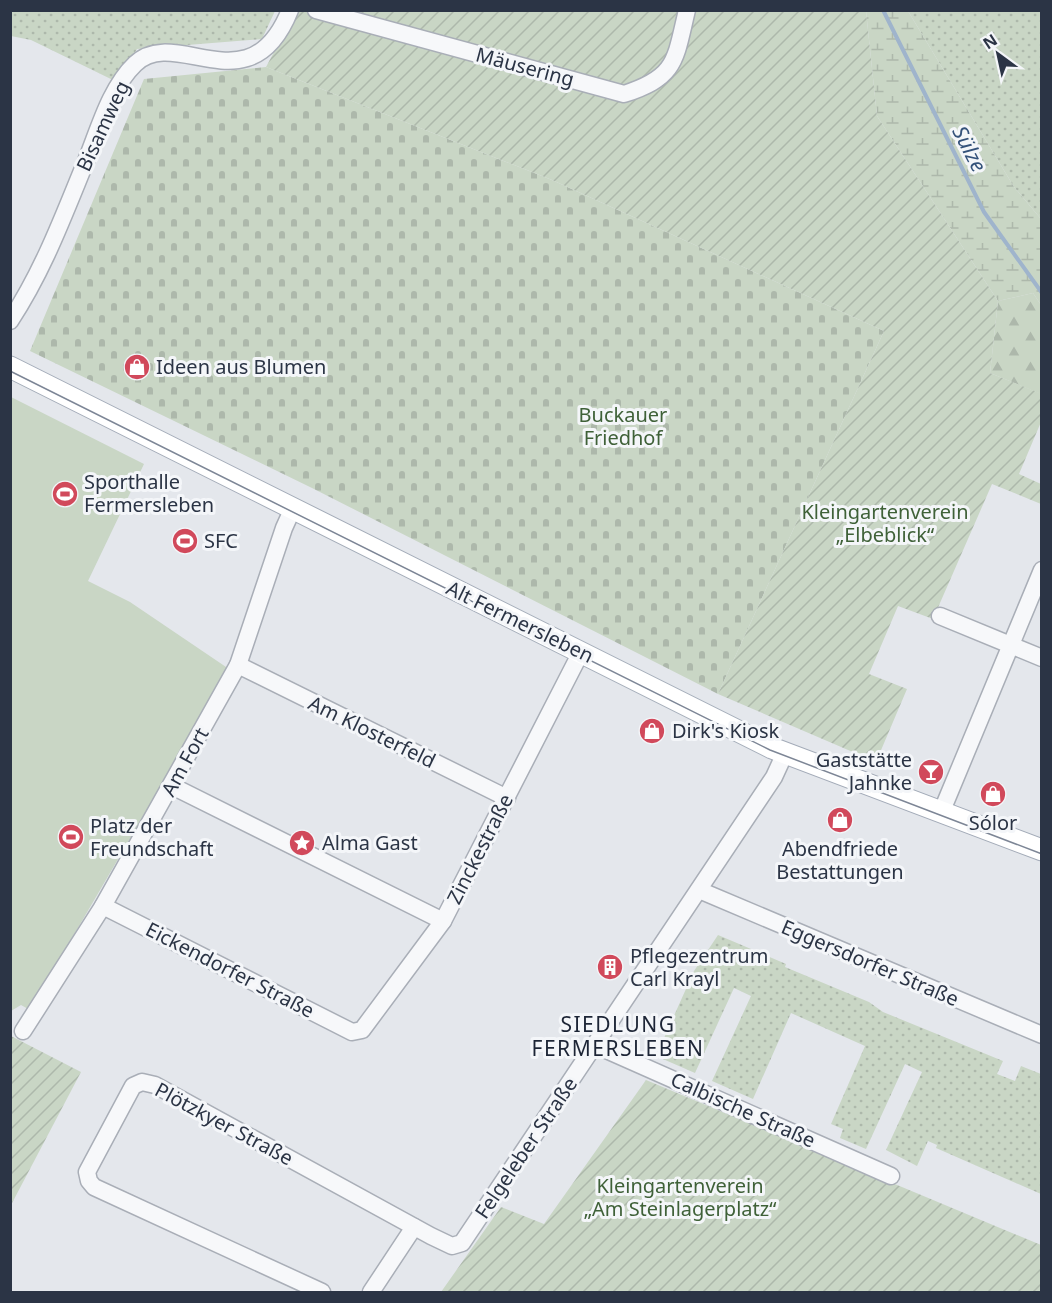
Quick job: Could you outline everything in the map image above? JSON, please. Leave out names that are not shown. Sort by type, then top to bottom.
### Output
[{"type":"main road","name":"Alt Fermersleben","points":[[10,367],[785,753],[1041,850]]},
{"type":"street","name":"Bisamweg","points":[[10,321],[44,264],[112,98],[135,63],[154,54],[231,60],[248,57],[262,52],[272,43],[282,30],[290,10]]},
{"type":"street","name":"Mäusering","points":[[316,10],[624,94],[648,86],[665,74],[679,46],[687,10]]},
{"type":"street","name":"Am Fort","points":[[23,1031],[104,906],[238,665],[284,528],[293,508]]},
{"type":"street","points":[[941,813],[1041,570]]},
{"type":"street","points":[[940,616],[1041,658]]},
{"type":"street","name":"Zinckestraße","points":[[357,1032],[362,1030],[442,921],[581,652]]},
{"type":"street","name":"Am Klosterfeld","points":[[238,665],[507,798]]},
{"type":"street","name":"Felgeleber Straße","points":[[431,1236],[452,1246],[462,1243],[774,777],[785,753]]},
{"type":"street","points":[[172,786],[442,921]]},
{"type":"street","name":"Eggersdorfer Straße","points":[[699,890],[1041,1035]]},
{"type":"street","name":"Eickendorfer Straße","points":[[104,906],[352,1032],[357,1032]]},
{"type":"street","name":"Calbische Straße","points":[[596,1045],[891,1176]]},
{"type":"street","name":"Plötzkyer Straße","points":[[322,1293],[94,1187],[88,1181],[87,1172],[133,1086],[142,1082],[155,1085],[431,1236]]},
{"type":"street","points":[[371,1293],[414,1227]]},
{"type":"green space","points":[[10,11],[275,11],[262,39],[137,49],[117,82],[31,40],[11,36]]},
{"type":"green space","name":"Kleingartenverein „Elbeblick“","points":[[296,11],[866,11],[877,116],[998,301],[990,373],[1042,394],[1041,422],[1019,474],[1041,484],[1041,504],[992,484],[933,619],[898,606],[869,674],[907,689],[876,762],[718,694],[884,331],[552,180],[266,67]]},
{"type":"green space","points":[[866,11],[908,11],[1014,187],[1041,219],[1041,305],[1033,293],[998,301],[877,116]]},
{"type":"green space","points":[[908,11],[1041,11],[1041,219],[1014,187]]},
{"type":"green space","name":"Buckauer Friedhof","points":[[266,67],[552,180],[884,331],[718,694],[312,488],[30,351],[144,79]]},
{"type":"green space","points":[[1033,293],[1041,305],[1041,394],[990,373],[998,301]]},
{"type":"green space","name":"Platz der Freundschaft","points":[[11,397],[144,464],[88,581],[130,602],[229,669],[30,1010],[21,1005],[11,1011]]},
{"type":"green space","points":[[718,935],[786,964],[785,967],[869,1002],[883,1012],[1003,1061],[997,1074],[1015,1081],[1021,1066],[1041,1074],[1041,1194],[936,1148],[937,1145],[928,1141],[917,1166],[886,1150],[922,1072],[905,1064],[866,1149],[840,1138],[843,1129],[831,1124],[865,1046],[791,1013],[753,1099],[712,1081],[751,996],[734,988],[695,1073],[656,1056],[694,971]]},
{"type":"green space","points":[[11,1036],[81,1072],[11,1205]]},
{"type":"green space","name":"Kleingartenverein „Am Steinlagerplatz“","points":[[646,1080],[1041,1245],[1041,1292],[441,1292],[501,1207],[544,1224]]},
{"type":"waterway","name":"Sülze","points":[[883,10],[984,212],[1042,293]]},
{"type":"tram line","points":[[10,371],[770,750],[1042,854]]},
{"type":"place","name":"Ideen aus Blumen","points":[[137,367]]},
{"type":"place","name":"Sporthalle Fermersleben","points":[[65,494]]},
{"type":"place","name":"SFC","points":[[185,541]]},
{"type":"place","name":"Dirk's Kiosk","points":[[652,731]]},
{"type":"place","name":"Gaststätte Jahnke","points":[[931,772]]},
{"type":"place","name":"Sólor","points":[[993,794]]},
{"type":"place","name":"Abendfriede Bestattungen","points":[[840,820]]},
{"type":"place","name":"Platz der Freundschaft","points":[[71,837]]},
{"type":"place","name":"Alma Gast","points":[[302,843]]},
{"type":"place","name":"Pflegezentrum Carl Krayl","points":[[610,967]]},
{"type":"district","name":"SIEDLUNG FERMERSLEBEN","points":[[618,1037]]}]
